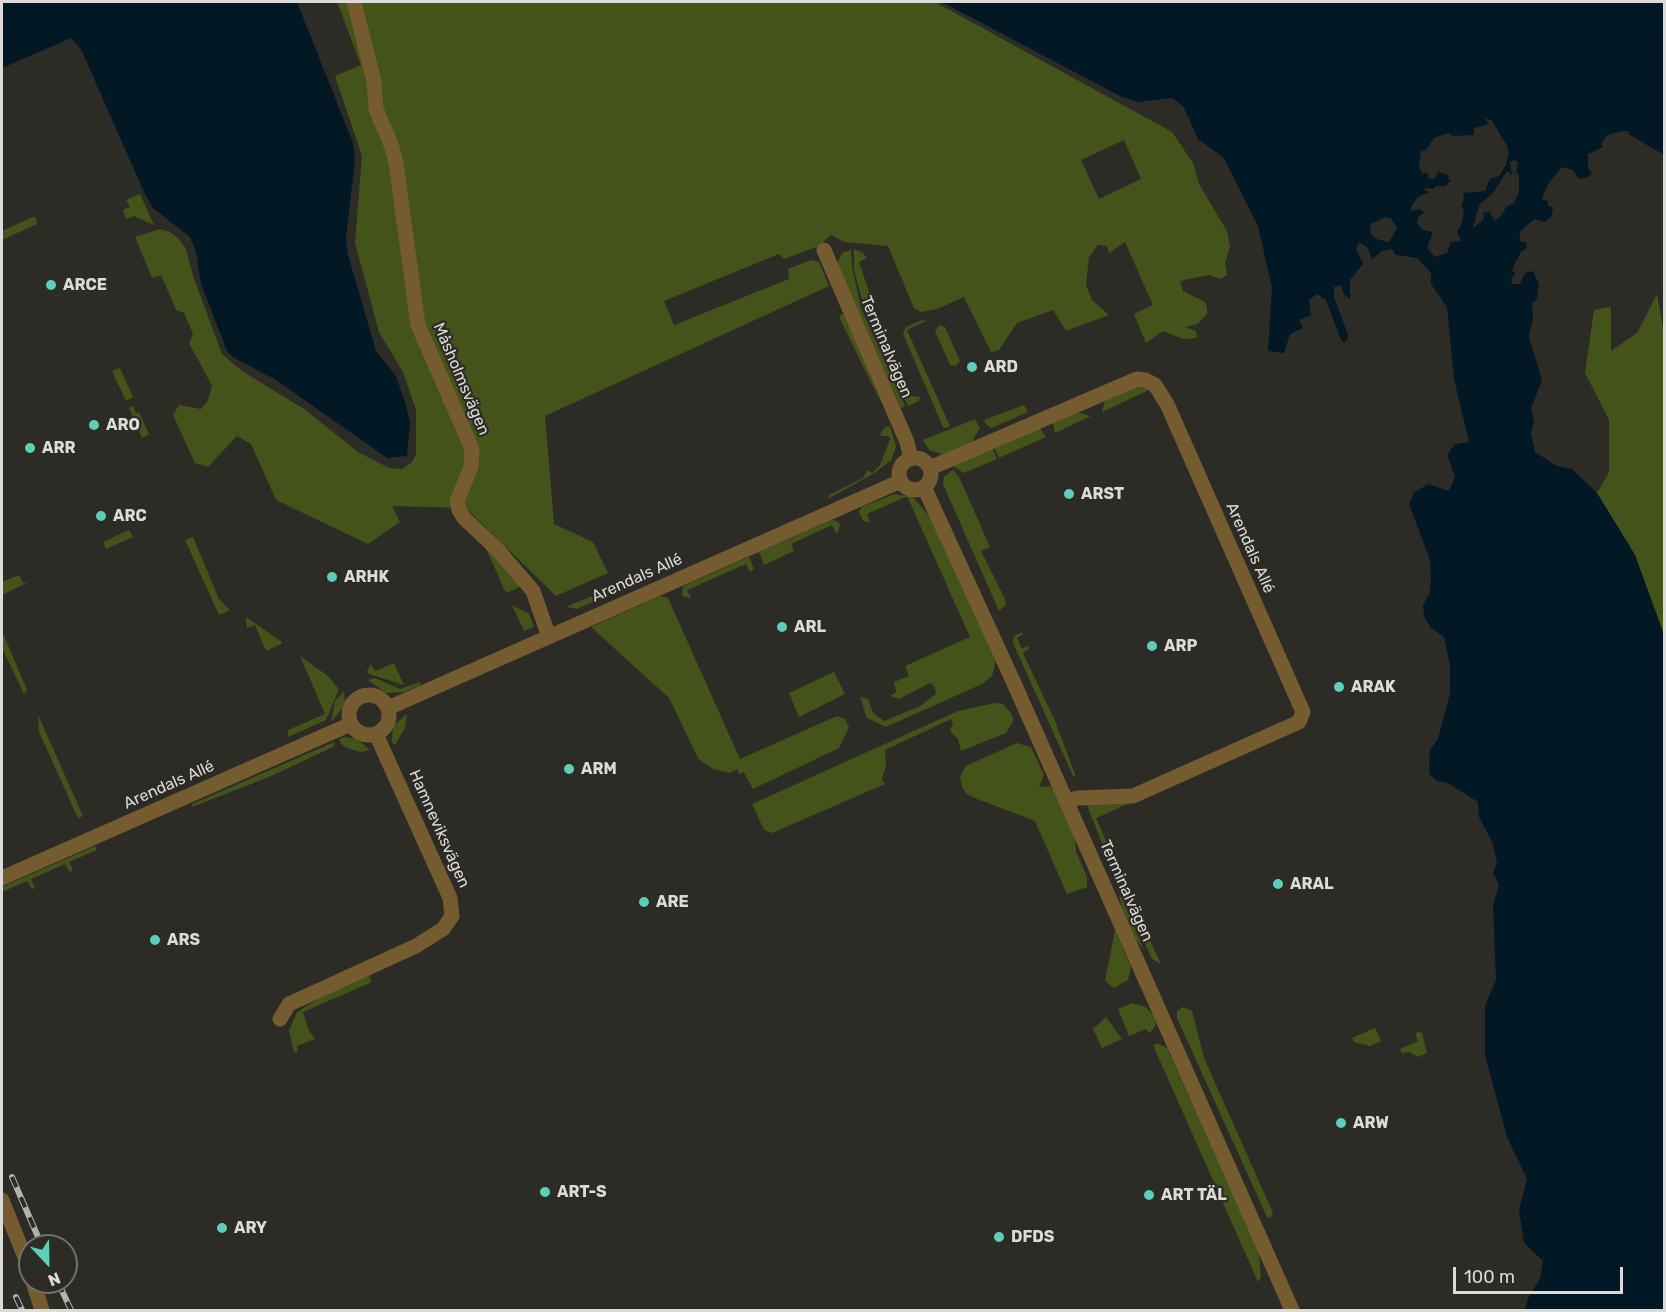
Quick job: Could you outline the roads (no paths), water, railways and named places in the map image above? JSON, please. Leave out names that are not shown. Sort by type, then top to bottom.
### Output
[{"type":"street","name":"Måsholmsvägen","points":[[354,2],[374,81],[376,109],[393,147],[418,325],[472,449],[471,467],[457,501],[459,510],[464,518],[498,549],[533,591],[549,637]]},
{"type":"street","name":"Terminalvägen","points":[[824,250],[907,442],[911,459]]},
{"type":"street","name":"Arendals Allé","points":[[930,468],[1137,380],[1145,380],[1155,385],[1167,404],[1303,712],[1299,722],[1133,796],[1078,798],[1067,801]]},
{"type":"street","points":[[911,459],[921,459],[930,468],[930,478],[924,487],[911,489],[901,481],[901,467],[911,459]]},
{"type":"street","name":"Arendals Allé","points":[[388,708],[901,481]]},
{"type":"street","name":"Terminalvägen","points":[[924,487],[1067,801],[1292,1311]]},
{"type":"street","points":[[361,697],[377,697],[388,708],[387,724],[376,734],[362,734],[351,724],[350,709],[361,697]]},
{"type":"street","name":"Arendals Allé","points":[[2,878],[351,724]]},
{"type":"street","name":"Hamneviksvägen","points":[[280,1019],[289,1004],[416,946],[443,929],[452,916],[447,889],[376,734]]},
{"type":"street","points":[[2,1200],[18,1240]]},
{"type":"street","points":[[37,1294],[42,1311]]},
{"type":"water","points":[[2,2],[297,2],[353,143],[355,160],[346,237],[348,255],[376,351],[396,376],[405,402],[410,422],[407,456],[387,458],[276,380],[233,357],[227,351],[201,284],[196,252],[190,237],[153,208],[81,49],[71,38],[2,68]]},
{"type":"water","points":[[942,2],[1664,2],[1664,155],[1630,135],[1628,131],[1623,131],[1607,135],[1601,144],[1603,147],[1588,154],[1588,168],[1592,174],[1586,178],[1579,179],[1573,170],[1562,167],[1548,184],[1542,199],[1545,201],[1547,199],[1548,205],[1553,208],[1551,217],[1544,222],[1535,219],[1521,230],[1519,241],[1526,242],[1527,248],[1521,252],[1515,263],[1512,271],[1515,274],[1511,279],[1512,284],[1520,284],[1525,273],[1533,271],[1539,284],[1537,299],[1532,303],[1533,318],[1529,337],[1542,380],[1531,408],[1534,421],[1531,433],[1535,452],[1557,466],[1572,469],[1597,493],[1635,555],[1664,635],[1664,1310],[1525,1310],[1528,1298],[1540,1279],[1543,1261],[1524,1243],[1519,1210],[1527,1179],[1507,1137],[1485,1055],[1485,1006],[1496,980],[1493,905],[1499,885],[1493,873],[1497,863],[1493,844],[1479,817],[1478,802],[1448,783],[1437,781],[1430,775],[1429,768],[1430,750],[1438,739],[1450,693],[1450,666],[1444,637],[1431,628],[1424,616],[1423,605],[1429,594],[1431,581],[1430,560],[1409,504],[1414,493],[1428,484],[1449,491],[1455,477],[1447,455],[1455,444],[1469,442],[1454,379],[1447,307],[1431,284],[1431,273],[1417,258],[1396,255],[1392,249],[1382,251],[1372,259],[1368,248],[1359,242],[1356,249],[1363,264],[1350,280],[1350,299],[1344,294],[1341,285],[1334,287],[1334,297],[1348,335],[1347,340],[1344,343],[1341,340],[1326,300],[1317,294],[1309,300],[1311,315],[1299,320],[1303,328],[1290,334],[1284,353],[1268,351],[1272,288],[1258,226],[1224,158],[1198,139],[1183,106],[1172,98],[1137,102],[1122,97]],"holes":[[[1484,117],[1492,121],[1506,144],[1509,152],[1506,165],[1499,176],[1490,179],[1485,191],[1463,193],[1464,200],[1461,206],[1464,210],[1461,226],[1457,231],[1461,241],[1451,242],[1447,253],[1435,257],[1427,248],[1433,232],[1422,230],[1417,222],[1419,216],[1425,213],[1420,209],[1411,211],[1411,207],[1418,197],[1429,192],[1425,188],[1446,186],[1451,180],[1447,179],[1449,176],[1438,172],[1434,180],[1428,177],[1428,173],[1422,173],[1419,166],[1421,151],[1426,150],[1434,138],[1448,133],[1453,136],[1474,135],[1474,128],[1489,124]],[[1514,160],[1518,162],[1516,172],[1519,176],[1519,191],[1514,203],[1506,207],[1502,215],[1494,221],[1490,212],[1483,213],[1484,219],[1473,228],[1479,205],[1492,194],[1507,171],[1512,175],[1510,162]],[[1385,217],[1391,218],[1397,228],[1389,242],[1376,239],[1370,233],[1371,224]]]},
{"type":"railway","points":[[12,1177],[37,1234]]},
{"type":"railway","points":[[64,1294],[71,1310]]},
{"type":"railway","points":[[16,1297],[22,1310]]},
{"type":"place","name":"ARCE","points":[[51,285]]},
{"type":"place","name":"ARD","points":[[972,367]]},
{"type":"place","name":"ARO","points":[[94,425]]},
{"type":"place","name":"ARR","points":[[30,448]]},
{"type":"place","name":"ARST","points":[[1069,494]]},
{"type":"place","name":"ARC","points":[[101,516]]},
{"type":"place","name":"ARHK","points":[[332,577]]},
{"type":"place","name":"ARL","points":[[782,627]]},
{"type":"place","name":"ARP","points":[[1152,646]]},
{"type":"place","name":"ARAK","points":[[1339,687]]},
{"type":"place","name":"ARM","points":[[569,769]]},
{"type":"place","name":"ARAL","points":[[1278,884]]},
{"type":"place","name":"ARE","points":[[644,902]]},
{"type":"place","name":"ARS","points":[[155,940]]},
{"type":"place","name":"ARW","points":[[1341,1123]]},
{"type":"place","name":"ART-S","points":[[545,1192]]},
{"type":"place","name":"ART TÄL","points":[[1149,1195]]},
{"type":"place","name":"ARY","points":[[222,1228]]},
{"type":"place","name":"DFDS","points":[[999,1237]]}]
